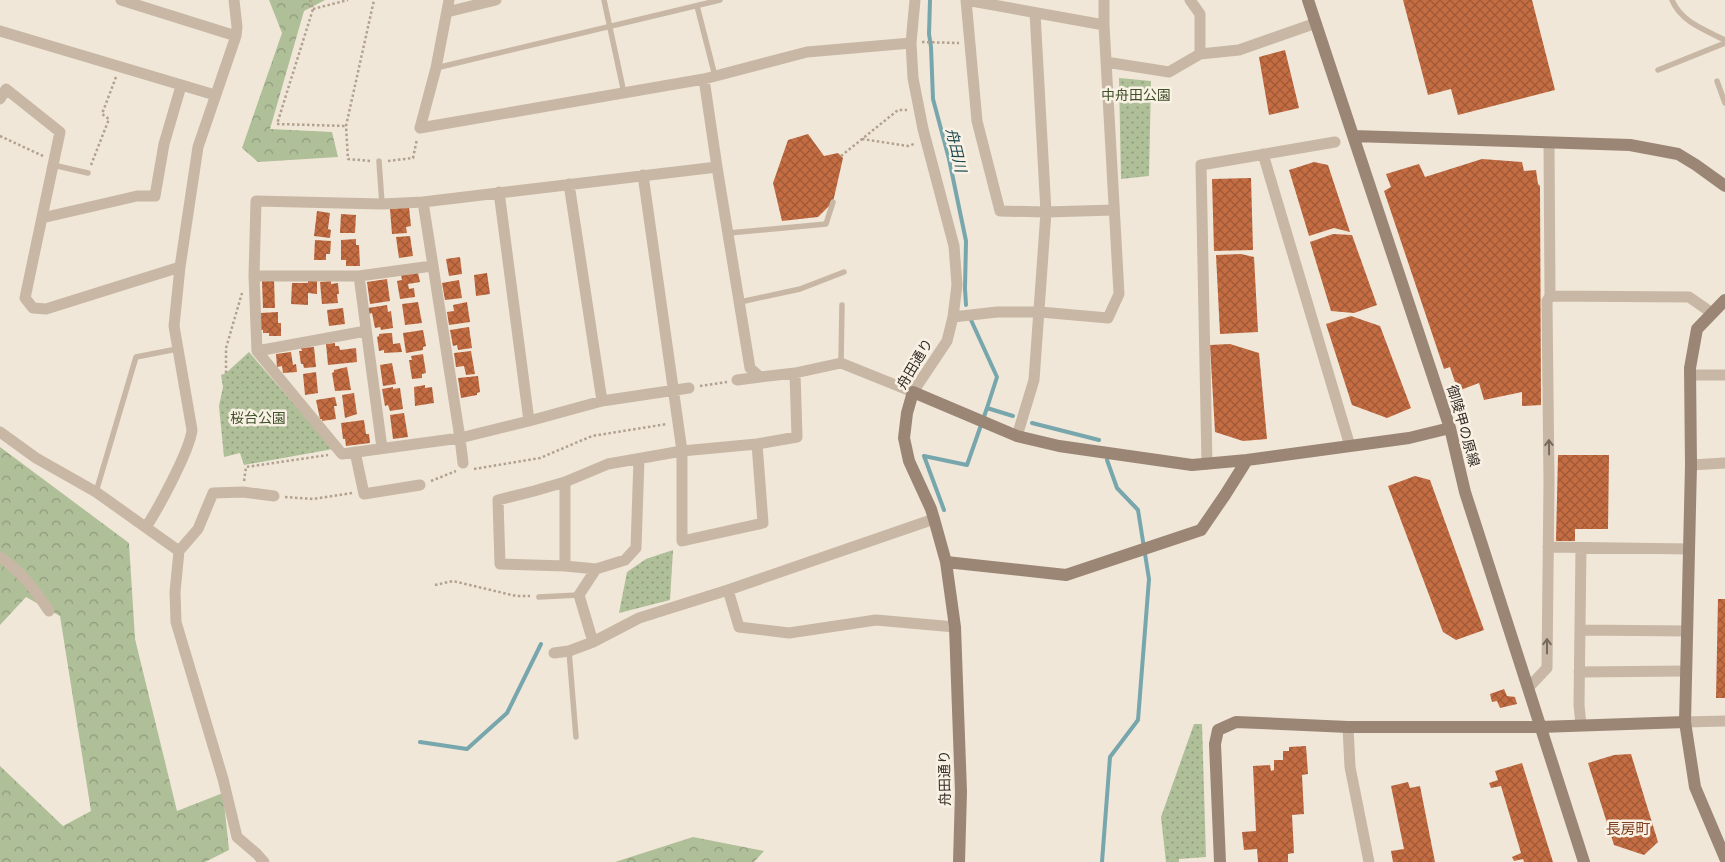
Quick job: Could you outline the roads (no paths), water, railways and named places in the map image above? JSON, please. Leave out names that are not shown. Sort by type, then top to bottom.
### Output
[{"type":"street","points":[[121,0],[236,36]]},
{"type":"street","points":[[146,527],[175,474],[192,437],[174,326],[180,267],[198,147],[238,27],[234,0]]},
{"type":"street","points":[[449,0],[436,68],[420,128],[710,78],[807,52],[911,43]]},
{"type":"street","points":[[447,12],[496,0]]},
{"type":"street","name":"舟田通り","points":[[915,0],[911,43],[913,78],[918,110],[954,246],[957,285],[953,317],[947,341],[913,392],[906,413],[904,438],[909,461],[931,509],[946,562],[955,627],[961,792],[959,862]]},
{"type":"street","points":[[1104,26],[966,0],[978,121],[1000,211],[1114,210]]},
{"type":"street","points":[[953,317],[997,312],[1040,312],[1108,318],[1119,294],[1104,0]]},
{"type":"street","points":[[1190,0],[1200,14],[1200,54]]},
{"type":"street","name":"御陵甲の原線","points":[[1308,0],[1450,428],[1466,492],[1584,862]]},
{"type":"street","points":[[1017,436],[1034,380],[1046,212],[1035,13]]},
{"type":"street","points":[[1106,62],[1169,72],[1200,54],[1239,50],[1316,23]]},
{"type":"street","points":[[0,31],[215,95]]},
{"type":"street","points":[[710,78],[717,166],[750,368],[760,378]]},
{"type":"street","points":[[42,218],[137,196],[155,196],[164,144],[181,86]]},
{"type":"street","points":[[0,99],[6,89],[60,132],[25,298],[33,308],[46,309],[180,267]]},
{"type":"street","points":[[1353,136],[1630,145],[1678,154],[1725,186]]},
{"type":"street","points":[[1207,464],[1201,165],[1335,142]]},
{"type":"street","points":[[1528,688],[1547,668],[1547,301],[1550,296],[1549,143]]},
{"type":"street","points":[[1263,154],[1350,446]]},
{"type":"street","points":[[689,388],[602,401],[460,438],[342,454],[257,350],[254,276],[256,201],[382,204],[423,202],[717,166]]},
{"type":"street","points":[[643,175],[682,451],[682,541],[763,523],[757,444]]},
{"type":"street","points":[[569,184],[602,401]]},
{"type":"street","points":[[499,192],[529,421]]},
{"type":"street","points":[[423,202],[460,438],[467,467]]},
{"type":"street","points":[[254,276],[359,276],[432,266]]},
{"type":"street","points":[[359,276],[382,448]]},
{"type":"street","points":[[1550,296],[1689,297],[1712,313]]},
{"type":"street","points":[[1725,300],[1697,329],[1690,375],[1691,465],[1685,722],[1695,787],[1725,858]]},
{"type":"street","points":[[257,350],[366,331]]},
{"type":"street","points":[[737,380],[795,373],[841,363],[1017,436],[1059,446],[1192,465],[1247,460],[1410,438],[1450,428]]},
{"type":"street","points":[[639,459],[636,548],[625,560],[596,569],[500,564],[498,500],[534,492],[565,482],[608,464],[682,451],[757,444],[797,437],[795,373]]},
{"type":"street","points":[[1690,375],[1725,375]]},
{"type":"street","points":[[0,432],[36,458],[96,492],[179,551]]},
{"type":"street","points":[[355,452],[364,494],[420,485]]},
{"type":"street","points":[[946,562],[1066,575],[1201,530],[1247,460]]},
{"type":"street","points":[[1691,465],[1725,463]]},
{"type":"street","points":[[565,482],[566,566]]},
{"type":"street","points":[[264,862],[237,837],[228,797],[176,622],[175,592],[179,551],[198,529],[213,493],[243,492],[274,496]]},
{"type":"street","points":[[554,653],[569,651],[593,642],[639,618],[728,590],[934,519]]},
{"type":"street","points":[[1548,547],[1689,548]]},
{"type":"street","points":[[1581,548],[1579,672],[1581,725]]},
{"type":"street","points":[[0,557],[13,566],[35,589],[49,611]]},
{"type":"street","points":[[593,642],[579,595],[596,569]]},
{"type":"street","points":[[728,590],[739,627],[789,633],[876,620],[955,627]]},
{"type":"street","points":[[1580,630],[1687,631]]},
{"type":"street","points":[[1579,672],[1686,671]]},
{"type":"street","points":[[1220,862],[1215,744],[1218,730],[1236,722],[1348,727],[1540,727],[1725,721]]},
{"type":"street","points":[[1348,727],[1350,767],[1369,862]]},
{"type":"lane","points":[[604,0],[624,93]]},
{"type":"lane","points":[[436,68],[720,0]]},
{"type":"lane","points":[[1672,0],[1674,7],[1690,23],[1725,41]]},
{"type":"lane","points":[[697,6],[710,78]]},
{"type":"lane","points":[[1658,70],[1725,41]]},
{"type":"lane","points":[[1717,81],[1725,103]]},
{"type":"lane","points":[[378,161],[382,204]]},
{"type":"lane","points":[[53,163],[88,173]]},
{"type":"lane","points":[[729,233],[826,224],[833,202]]},
{"type":"lane","points":[[740,302],[800,289],[844,272]]},
{"type":"lane","points":[[841,363],[842,305]]},
{"type":"lane","points":[[96,492],[136,357],[177,349]]},
{"type":"lane","points":[[539,596],[579,595]]},
{"type":"lane","points":[[569,651],[576,737]]},
{"type":"waterway","name":"舟田川","points":[[930,0],[929,34],[933,99],[949,159],[966,241],[966,305]]},
{"type":"waterway","points":[[971,320],[997,377],[987,408],[1013,416]]},
{"type":"waterway","points":[[944,510],[924,456],[967,465],[987,408]]},
{"type":"waterway","points":[[1032,423],[1099,440]]},
{"type":"waterway","points":[[1102,862],[1110,757],[1138,720],[1149,579],[1138,510],[1117,488],[1107,460]]},
{"type":"waterway","points":[[420,742],[467,749],[507,713],[541,644]]},
{"type":"district","name":"長房町","points":[[1628,829]]},
{"type":"park label","name":"中舟田公園","points":[[1136,95]]},
{"type":"park label","name":"桜台公園","points":[[258,418]]}]
